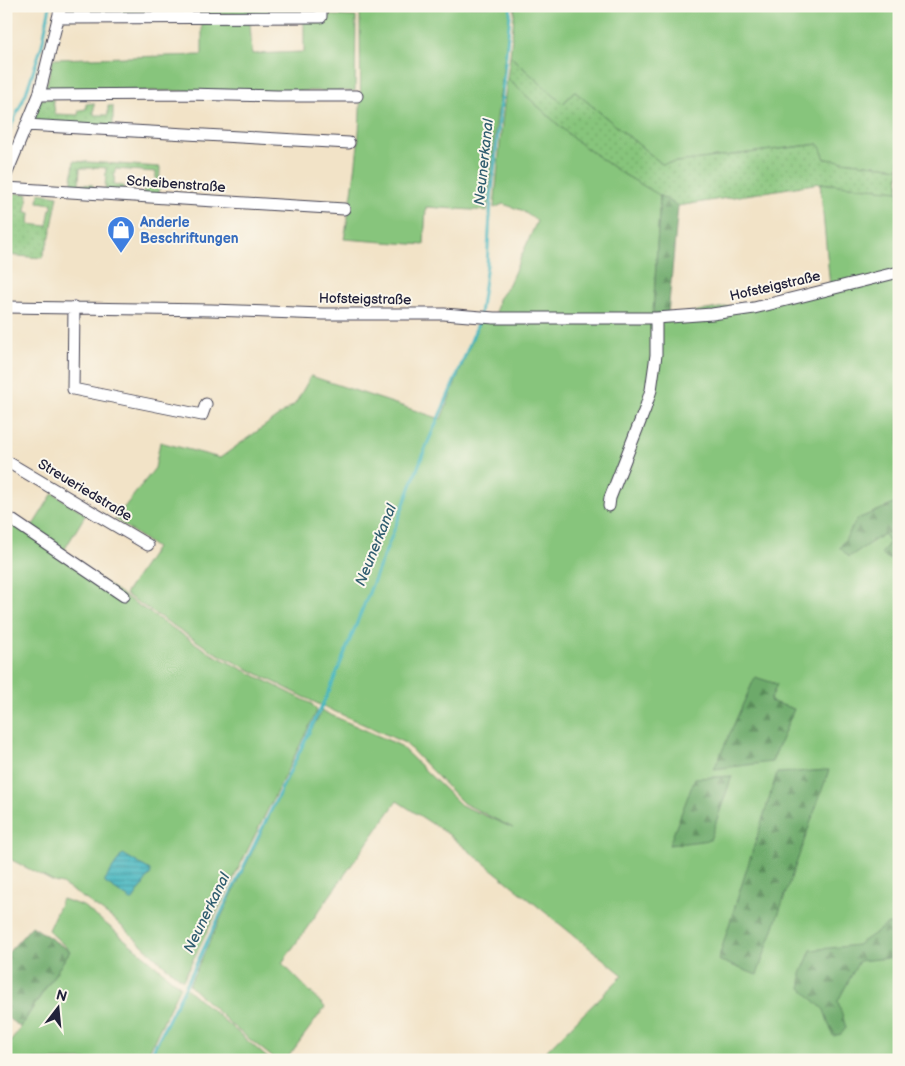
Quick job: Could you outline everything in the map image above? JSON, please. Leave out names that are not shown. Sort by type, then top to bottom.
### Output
[{"type":"street","points":[[6,175],[39,95],[60,12],[321,17],[321,6]]},
{"type":"street","points":[[39,95],[357,96]]},
{"type":"street","points":[[26,125],[349,143]]},
{"type":"street","name":"Scheibenstraße","points":[[6,188],[344,210]]},
{"type":"street","name":"Hofsteigstraße","points":[[6,307],[466,315],[490,317],[656,318],[712,314],[754,308],[899,272]]},
{"type":"street","points":[[74,308],[73,389],[202,415],[206,404]]},
{"type":"street","points":[[609,506],[610,498],[651,390],[656,355],[656,318]]},
{"type":"street","name":"Streueriedstraße","points":[[6,461],[148,545]]},
{"type":"street","points":[[6,516],[124,596]]},
{"type":"green space","points":[[61,6],[310,6],[307,12],[59,18]]},
{"type":"green space","points":[[361,6],[511,6],[487,211],[426,207],[424,245],[344,239],[357,156]]},
{"type":"green space","points":[[515,6],[899,6],[899,168],[825,159],[818,144],[662,164],[574,91],[563,104],[510,56]]},
{"type":"green space","points":[[327,15],[356,17],[355,91],[45,91],[53,59],[202,55],[202,23],[250,22],[252,54],[304,52],[304,21],[327,21]]},
{"type":"green space","points":[[510,56],[563,104],[574,91],[662,164],[819,144],[825,159],[899,168],[899,191],[820,183],[678,206],[620,172],[575,140],[507,78]]},
{"type":"green space","points":[[507,78],[575,140],[620,172],[660,195],[653,314],[682,314],[786,297],[830,286],[820,183],[899,191],[899,1060],[537,1060],[623,975],[448,834],[397,801],[282,963],[325,1007],[286,1060],[276,1060],[235,1028],[189,985],[306,739],[322,711],[399,745],[461,805],[513,828],[463,803],[405,743],[318,704],[212,651],[125,594],[156,548],[115,519],[155,468],[160,442],[220,458],[295,404],[311,376],[441,419],[480,321],[496,314],[498,299],[509,284],[537,221],[521,210],[503,204],[494,208]]},
{"type":"green space","points":[[41,99],[53,99],[55,114],[78,115],[79,110],[86,109],[86,104],[94,103],[94,115],[108,115],[108,106],[113,106],[113,127],[32,122]]},
{"type":"green space","points":[[74,161],[160,167],[159,196],[143,195],[144,187],[155,187],[156,172],[115,169],[114,184],[124,186],[124,193],[105,192],[106,168],[95,167],[80,168],[79,184],[93,185],[93,191],[71,189]]},
{"type":"green space","points":[[8,193],[28,194],[26,212],[30,213],[29,224],[47,226],[52,204],[38,202],[39,193],[58,196],[50,236],[42,258],[6,255],[6,198]]},
{"type":"green space","points":[[660,195],[678,206],[668,314],[653,314]]},
{"type":"green space","points":[[53,493],[86,514],[63,552],[30,530]]},
{"type":"green space","points":[[899,502],[899,565],[881,554],[889,543],[884,534],[849,557],[840,548],[857,519]]},
{"type":"green space","points":[[6,516],[210,653],[312,704],[317,711],[183,980],[116,921],[88,901],[62,884],[54,882],[6,857]]},
{"type":"green space","points":[[755,677],[777,684],[770,701],[794,709],[772,762],[714,769]]},
{"type":"green space","points":[[829,770],[757,975],[718,960],[777,773]]},
{"type":"green space","points":[[732,776],[710,840],[669,845],[695,778]]},
{"type":"green space","points":[[62,899],[83,906],[180,986],[145,1060],[6,1060],[6,1049],[70,951],[48,930]]},
{"type":"green space","points":[[888,924],[899,926],[899,964],[889,958],[859,961],[838,1001],[846,1028],[841,1034],[833,1036],[824,1010],[801,988],[801,974],[811,950],[857,945]]},
{"type":"green space","points":[[32,926],[70,951],[20,1027],[6,1017],[6,955]]},
{"type":"green space","points":[[185,987],[270,1060],[149,1060]]},
{"type":"water","points":[[123,854],[150,870],[151,873],[133,900],[105,883],[105,880]]},
{"type":"waterway","points":[[6,138],[26,93],[42,45],[50,6]]},
{"type":"waterway","name":"Neunerkanal","points":[[148,1060],[331,687],[425,449],[479,321],[487,265],[491,199],[511,6]]},
{"type":"place","name":"Anderle Beschriftungen","points":[[121,254]]}]
